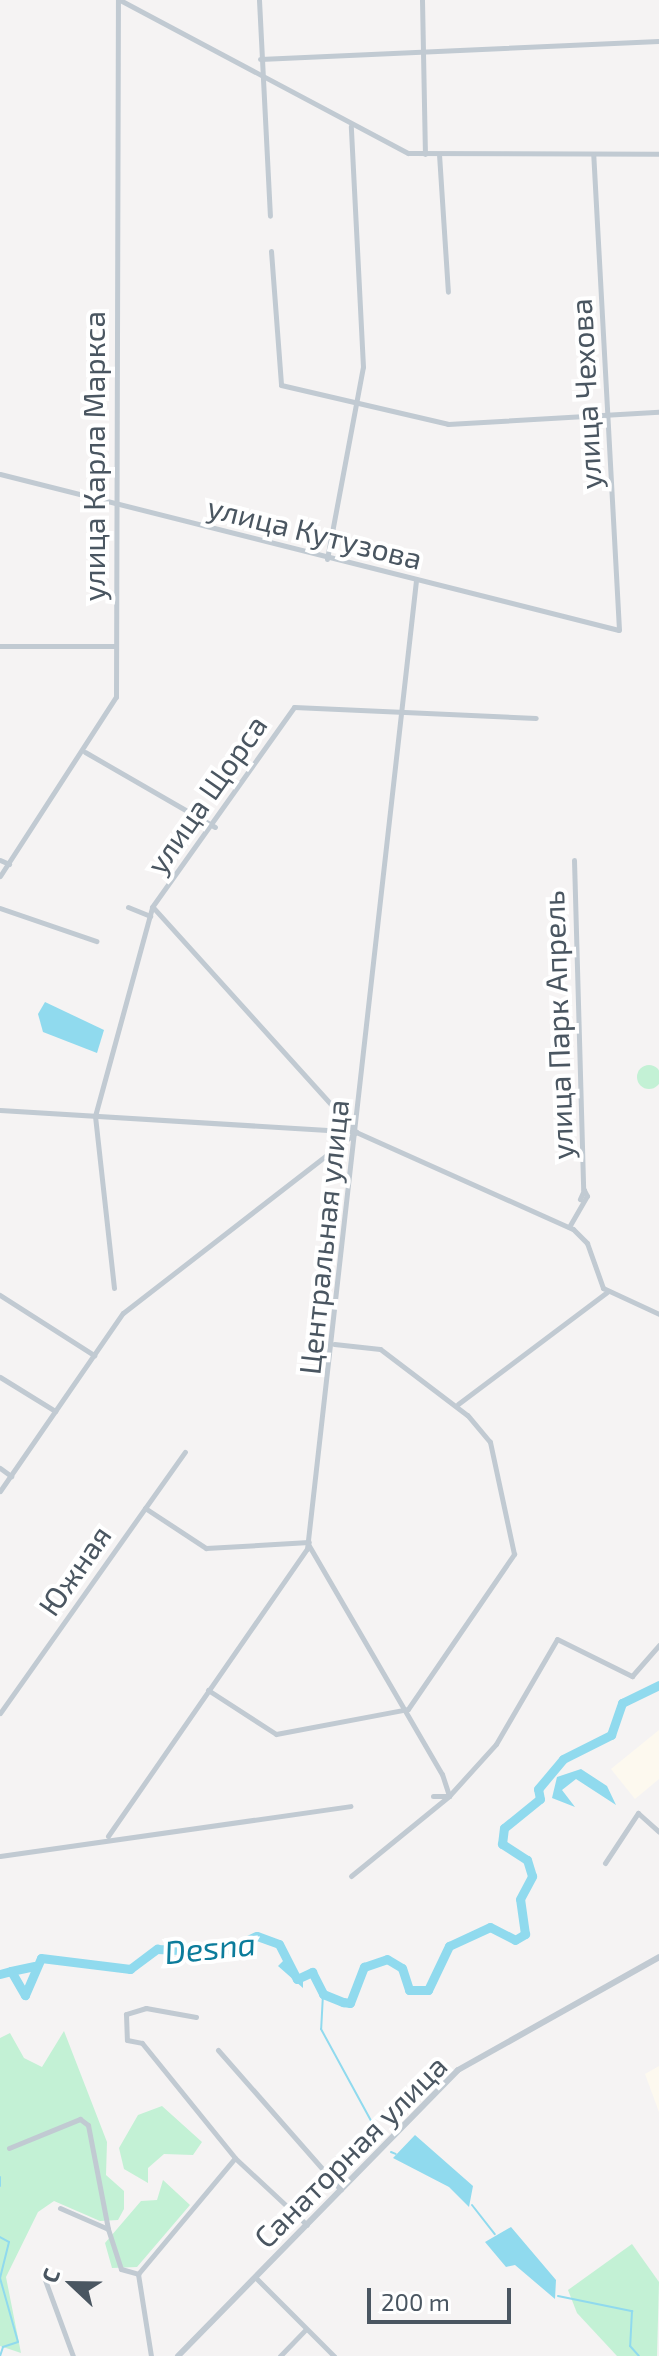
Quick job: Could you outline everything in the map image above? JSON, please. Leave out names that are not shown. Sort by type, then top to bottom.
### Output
[{"type":"street","points":[[119,0],[388,146],[425,154],[659,154]]},
{"type":"street","name":"улица Карла Маркса","points":[[0,876],[85,752],[116,697],[113,504],[119,0]]},
{"type":"street","points":[[259,0],[260,76],[270,216]]},
{"type":"street","points":[[422,0],[425,154]]},
{"type":"street","points":[[260,59],[659,41]]},
{"type":"street","points":[[327,559],[352,404],[363,367],[351,125]]},
{"type":"street","points":[[439,154],[448,292]]},
{"type":"street","name":"улица Чехова","points":[[593,155],[619,630]]},
{"type":"street","points":[[271,251],[281,385],[448,424],[659,412]]},
{"type":"street","name":"улица Кутузова","points":[[0,474],[327,559],[619,630]]},
{"type":"street","name":"Центральная улица","points":[[108,1836],[308,1543],[334,1344],[416,581]]},
{"type":"street","points":[[0,646],[116,646]]},
{"type":"street","name":"улица Щорса","points":[[114,1288],[95,1116],[152,907],[215,827],[294,707],[402,709],[536,718]]},
{"type":"street","points":[[85,752],[215,827]]},
{"type":"street","points":[[0,860],[9,864]]},
{"type":"street","name":"улица Парк Апрель","points":[[569,1227],[583,1190],[574,860]]},
{"type":"street","points":[[128,907],[150,916]]},
{"type":"street","points":[[152,907],[356,1132]]},
{"type":"street","points":[[0,908],[96,941]]},
{"type":"street","points":[[0,1110],[356,1132],[569,1227],[587,1243],[608,1292],[659,1314]]},
{"type":"street","points":[[0,1491],[123,1313],[356,1132]]},
{"type":"street","points":[[458,1404],[608,1292]]},
{"type":"street","points":[[0,1295],[94,1355]]},
{"type":"street","points":[[208,1690],[276,1734],[408,1709],[514,1554],[490,1442],[458,1404],[380,1349],[334,1344]]},
{"type":"street","points":[[0,1377],[55,1411]]},
{"type":"street","name":"Южная","points":[[0,1713],[185,1452]]},
{"type":"street","points":[[0,1468],[11,1476]]},
{"type":"street","points":[[145,1508],[206,1548],[308,1543],[408,1709],[449,1796]]},
{"type":"street","points":[[351,1876],[449,1796],[496,1744],[557,1639],[632,1676],[659,1645]]},
{"type":"street","points":[[433,1796],[449,1796]]},
{"type":"street","points":[[0,1856],[108,1836],[350,1806]]},
{"type":"street","points":[[605,1863],[638,1813],[659,1832]]},
{"type":"street","name":"Санаторная улица","points":[[178,2356],[458,2070],[659,1957]]},
{"type":"street","points":[[196,2017],[146,2008],[126,2014],[127,2040],[142,2043],[235,2158],[308,2225]]},
{"type":"street","points":[[218,2050],[342,2191]]},
{"type":"street","points":[[9,2148],[80,2119],[88,2125],[108,2229],[121,2269],[138,2274]]},
{"type":"street","points":[[151,2356],[138,2274],[235,2158]]},
{"type":"street","points":[[60,2208],[108,2229]]},
{"type":"street","points":[[255,2277],[334,2356]]},
{"type":"street","points":[[45,2280],[73,2356]]},
{"type":"street","points":[[280,2356],[306,2329]]},
{"type":"shaded area","points":[[659,1730],[659,1779],[635,1799],[611,1769]]},
{"type":"shaded area","points":[[659,2066],[659,2112],[645,2074]]},
{"type":"green space","points":[[649,1065],[657,1069],[661,1077],[657,1085],[649,1089],[641,1085],[637,1077],[641,1069]]},
{"type":"green space","points":[[64,2031],[107,2142],[106,2175],[124,2191],[124,2209],[118,2220],[100,2221],[54,2201],[38,2212],[6,2277],[21,2353],[0,2346],[0,2038],[10,2033],[24,2058],[42,2067]]},
{"type":"green space","points":[[162,2106],[202,2142],[193,2155],[164,2154],[148,2168],[148,2183],[124,2169],[119,2148],[138,2115]]},
{"type":"green space","points":[[163,2180],[190,2205],[137,2267],[112,2268],[105,2243],[141,2201],[157,2200]]},
{"type":"green space","points":[[632,2244],[659,2282],[657,2356],[617,2356],[577,2313],[568,2290]]},
{"type":"water","points":[[45,1002],[104,1030],[97,1053],[43,1032],[38,1014]]},
{"type":"water","points":[[581,1769],[607,1786],[616,1805],[576,1779],[562,1790],[575,1807],[552,1798],[557,1777]]},
{"type":"water","points":[[284,1960],[297,1978],[303,1975],[303,1988],[278,1966]]},
{"type":"water","points":[[415,2135],[473,2186],[469,2207],[449,2187],[393,2158]]},
{"type":"water","points":[[511,2227],[556,2280],[555,2299],[515,2265],[506,2267],[485,2242]]},
{"type":"waterway","name":"Desna","points":[[0,1974],[11,1971],[25,1995],[41,1958],[130,1969],[157,1949],[222,1952],[257,1936],[279,1944],[297,1979],[312,1972],[323,1994],[343,2002],[350,2003],[364,1967],[387,1959],[402,1968],[409,1990],[428,1990],[449,1946],[490,1927],[515,1940],[525,1934],[520,1899],[532,1876],[527,1860],[502,1844],[504,1828],[540,1799],[538,1789],[563,1759],[611,1735],[622,1703],[659,1685]]},
{"type":"waterway","points":[[11,1971],[34,1966]]},
{"type":"waterway","points":[[323,1994],[321,2029],[381,2139]]},
{"type":"waterway","points":[[391,2152],[396,2154]]},
{"type":"waterway","points":[[0,2177],[0,2186]]},
{"type":"waterway","points":[[472,2205],[495,2234]]},
{"type":"waterway","points":[[0,2237],[9,2242],[0,2278],[18,2342],[3,2347],[0,2356]]},
{"type":"waterway","points":[[558,2296],[632,2311],[630,2346],[639,2356]]}]
